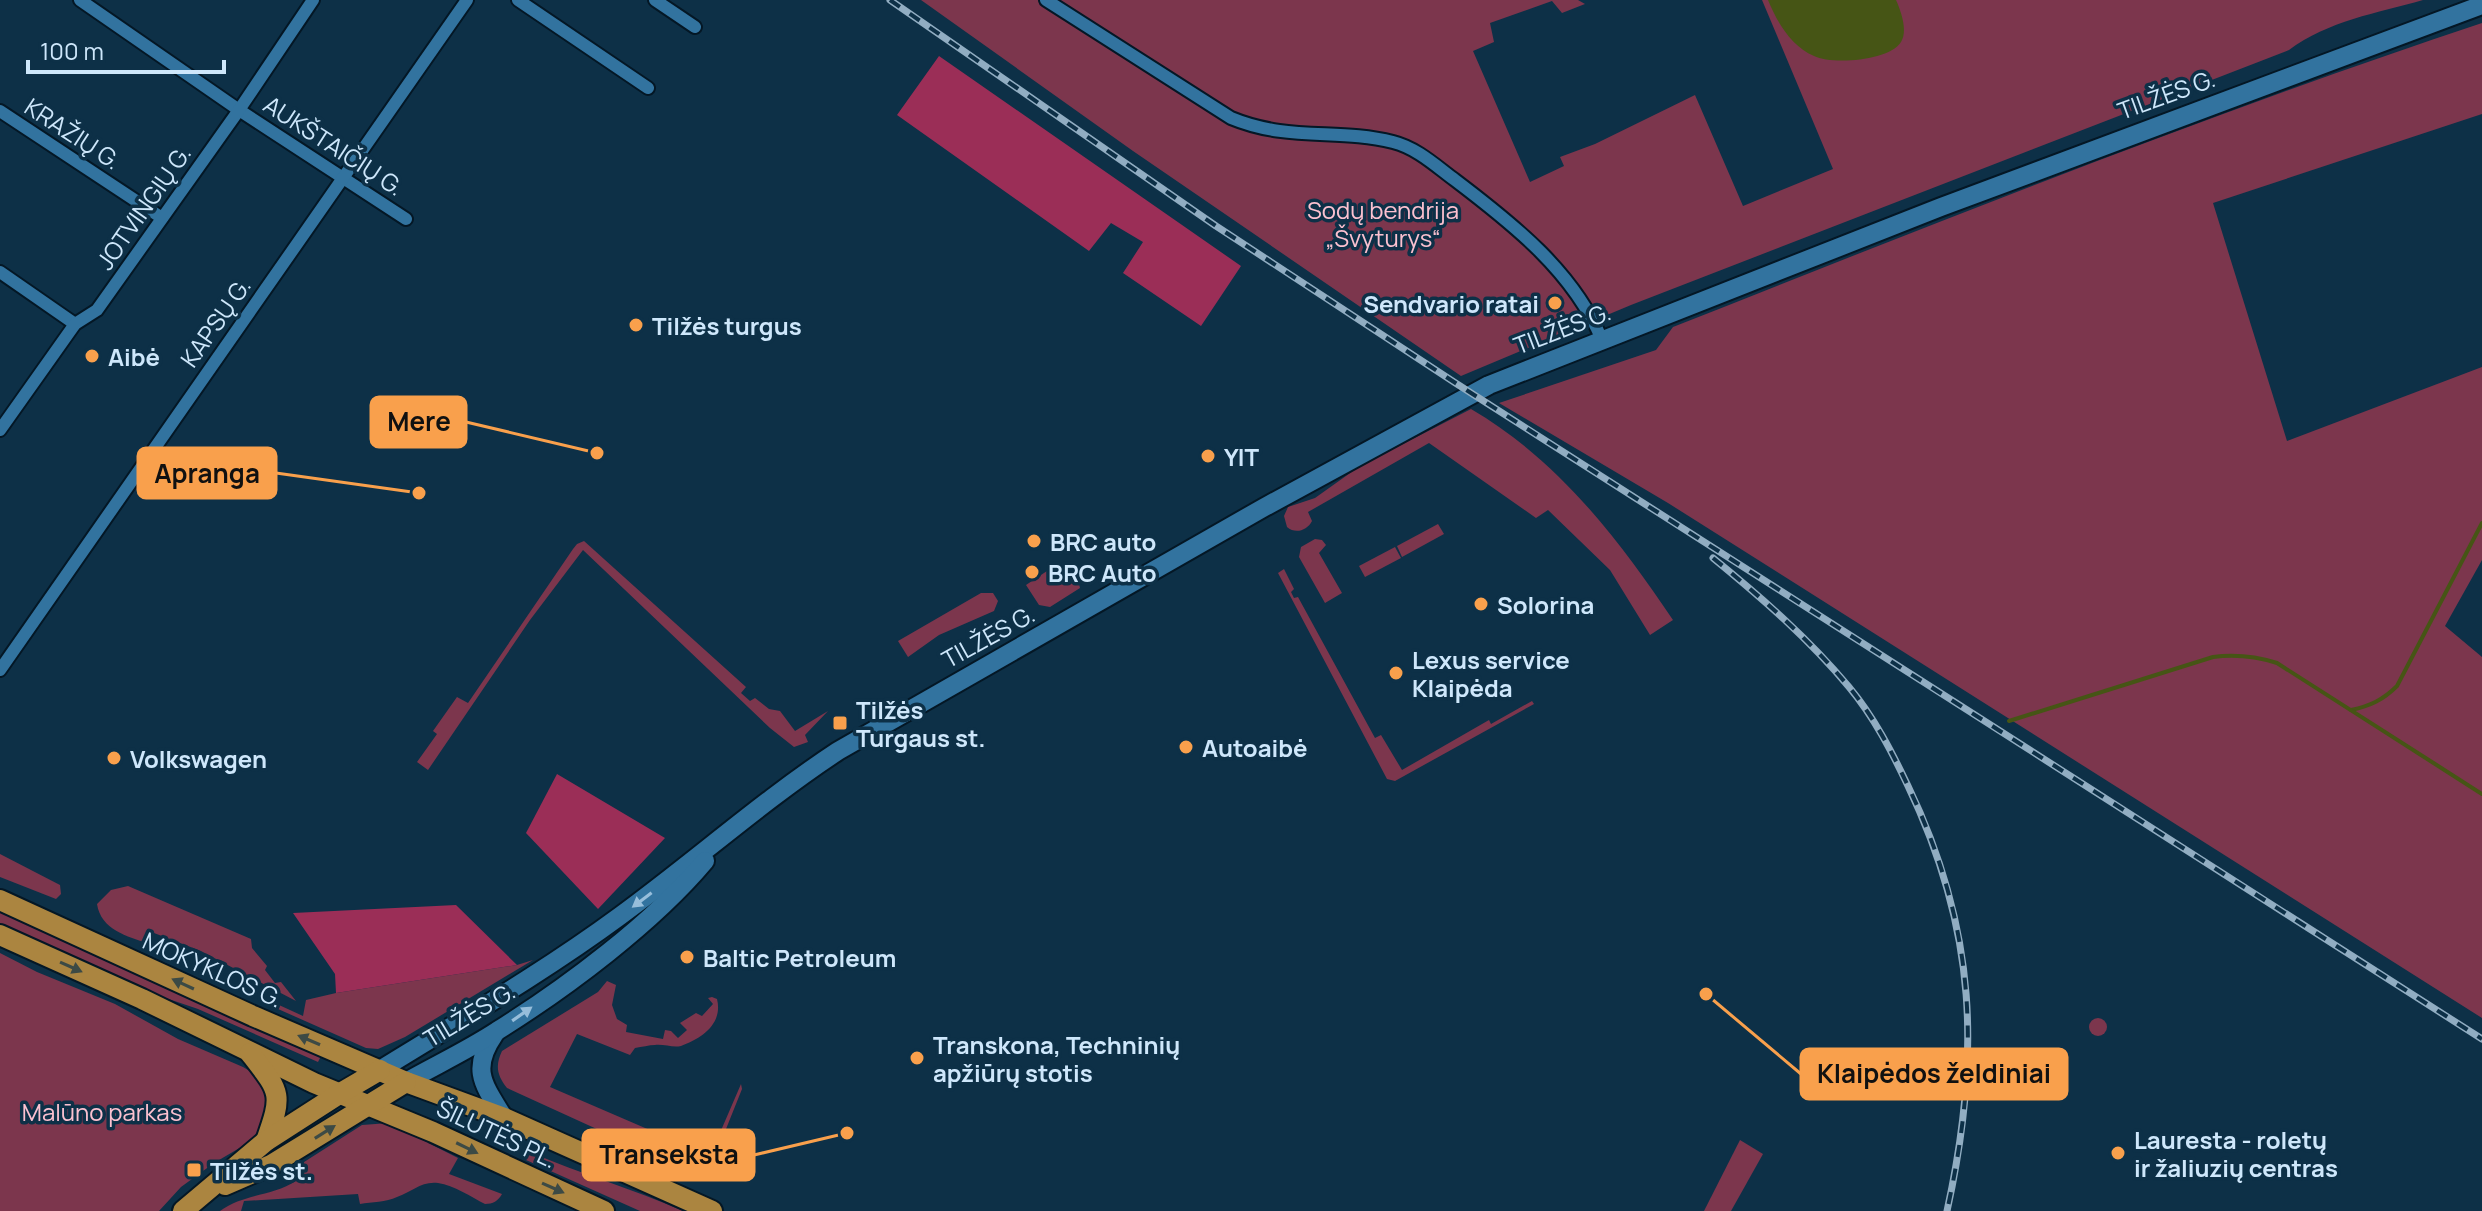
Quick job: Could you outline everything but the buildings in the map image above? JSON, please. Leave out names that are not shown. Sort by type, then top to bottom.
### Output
[{"type":"main road","name":"TILŽĖS G.","points":[[183,1211],[266,1141],[561,958],[620,917],[793,781],[838,751],[1263,508],[1472,394],[2010,180],[2482,5]]},
{"type":"main road","name":"TILŽĖS G.","points":[[206,1193],[271,1165],[406,1082],[497,1032],[582,971],[647,919],[687,883],[726,835]]},
{"type":"main road","name":"MOKYKLOS G.","points":[[0,900],[406,1082]]},
{"type":"main road","points":[[0,935],[366,1106]]},
{"type":"main road","points":[[497,1032],[481,1054],[483,1084],[504,1118]]},
{"type":"main road","points":[[248,1050],[274,1084],[277,1094],[277,1109],[266,1141]]},
{"type":"main road","name":"ŠILUTĖS PL.","points":[[406,1082],[504,1118],[712,1211]]},
{"type":"main road","name":"ŠILUTĖS PL.","points":[[366,1106],[421,1126],[604,1211]]},
{"type":"street","name":"AUKŠTAIČIŲ G.","points":[[80,0],[239,110],[406,219]]},
{"type":"street","name":"JOTVINGIŲ G.","points":[[0,430],[75,324],[97,310],[313,0]]},
{"type":"street","name":"KAPSŲ G.","points":[[0,670],[467,0]]},
{"type":"street","points":[[518,0],[648,88]]},
{"type":"street","points":[[655,0],[695,27]]},
{"type":"street","points":[[1046,0],[1231,118],[1254,128],[1390,141],[1417,152],[1494,210],[1554,266],[1589,311],[1602,340]]},
{"type":"street","name":"KRAŽIŲ G.","points":[[0,111],[162,218]]},
{"type":"street","points":[[0,272],[75,324]]},
{"type":"green space","name":"Sodų bendrija „Švyturys“","points":[[921,0],[1578,0],[1585,4],[1562,13],[1552,1],[1490,23],[1494,42],[1473,51],[1530,182],[1564,166],[1560,157],[1595,144],[1695,95],[1743,206],[1833,169],[1762,0],[2423,0],[2336,25],[2289,50],[1631,305],[1461,376],[1133,151]]},
{"type":"green space","points":[[2482,23],[2482,114],[2213,203],[2287,441],[2482,367],[2482,560],[2445,626],[2482,657],[2482,1018],[1668,503],[1499,403],[1656,350],[1673,327],[1974,208],[2176,131]]},
{"type":"green space","points":[[1471,409],[1531,452],[1584,502],[1630,559],[1673,620],[1650,635],[1610,570],[1548,510],[1536,518],[1429,443],[1308,512],[1312,521],[1304,529],[1297,531],[1287,527],[1284,516],[1288,507],[1315,498],[1360,466]]},
{"type":"green space","points":[[1438,524],[1444,534],[1402,557],[1397,546]]},
{"type":"green space","points":[[1315,539],[1322,540],[1326,545],[1319,553],[1342,593],[1325,603],[1299,557],[1301,547]]},
{"type":"green space","points":[[584,541],[746,687],[741,693],[750,701],[755,698],[769,709],[780,711],[795,731],[828,711],[805,735],[808,742],[794,747],[770,728],[583,550],[530,620],[428,770],[417,762],[437,734],[433,731],[457,697],[468,703],[573,549]]},
{"type":"green space","points":[[1395,547],[1401,558],[1365,577],[1359,566]]},
{"type":"green space","points":[[1056,565],[1069,585],[1078,580],[1080,588],[1050,607],[1039,605],[1026,585]]},
{"type":"green space","points":[[1284,569],[1294,589],[1291,592],[1294,598],[1298,597],[1375,738],[1381,735],[1402,770],[1489,720],[1491,724],[1532,701],[1534,704],[1395,781],[1387,779],[1278,573]]},
{"type":"green space","points":[[981,593],[993,593],[998,601],[994,611],[939,635],[908,657],[898,641]]},
{"type":"green space","points":[[0,854],[60,885],[61,894],[56,899],[0,877]]},
{"type":"green space","points":[[128,886],[251,939],[252,948],[267,966],[265,970],[275,983],[281,982],[296,1001],[201,951],[154,933],[149,944],[116,931],[99,913],[97,904],[111,890]]},
{"type":"green space","points":[[0,910],[322,1054],[318,1062],[198,1009],[145,991],[0,925]]},
{"type":"green space","name":"Malūno parkas","points":[[0,953],[115,1004],[178,1039],[258,1076],[270,1094],[258,1137],[181,1187],[159,1211],[0,1211]]},
{"type":"green space","points":[[533,960],[405,1037],[378,1049],[366,1048],[278,1009],[279,1005],[303,1016],[306,1000]]},
{"type":"green space","points":[[607,981],[616,985],[612,1005],[617,1019],[627,1025],[626,1032],[663,1039],[665,1030],[678,1038],[687,1030],[680,1023],[696,1013],[702,1016],[713,1004],[708,998],[712,997],[717,999],[717,1015],[704,1034],[689,1043],[635,1048],[630,1055],[577,1034],[550,1087],[710,1156],[741,1084],[742,1089],[704,1178],[507,1088],[501,1079],[498,1061],[502,1051],[598,992]]},
{"type":"green space","points":[[2094,1018],[2102,1018],[2107,1027],[2105,1034],[2094,1036],[2089,1031],[2089,1023]]},
{"type":"green space","points":[[389,1123],[458,1158],[449,1174],[502,1194],[495,1202],[485,1204],[450,1186],[432,1183],[379,1202],[360,1204],[358,1194],[244,1201],[241,1211],[220,1211],[238,1201],[278,1190],[296,1181],[290,1171],[362,1125]]},
{"type":"green space","points":[[1740,1140],[1763,1154],[1731,1211],[1704,1211]]},
{"type":"green space","points":[[530,1152],[683,1211],[640,1211],[526,1160]]},
{"type":"shaded area","points":[[1768,0],[1896,0],[1903,21],[1903,37],[1895,48],[1873,57],[1846,61],[1822,59],[1806,52],[1792,40],[1780,25]]},
{"type":"shaded area","points":[[939,56],[1241,266],[1201,326],[1123,273],[1143,242],[1111,223],[1089,251],[897,115]]},
{"type":"shaded area","points":[[557,774],[665,838],[598,909],[526,833]]},
{"type":"shaded area","points":[[456,905],[517,965],[336,993],[335,974],[293,913]]},
{"type":"waterway","points":[[2351,710],[2376,702],[2397,686],[2482,523]]},
{"type":"waterway","points":[[2009,721],[2213,657],[2253,657],[2277,663],[2482,794]]},
{"type":"railway","points":[[890,0],[1216,226],[1457,384],[2482,1039]]},
{"type":"railway","points":[[1713,558],[1801,636],[1858,698],[1896,760],[1931,839],[1948,891],[1960,943],[1966,994],[1968,1046],[1965,1099],[1947,1211]]},
{"type":"place","name":"Sendvario ratai","points":[[1555,303]]},
{"type":"place","name":"Tilžės turgus","points":[[636,325]]},
{"type":"place","name":"Aibė","points":[[92,356]]},
{"type":"place","name":"Mere","points":[[597,453]]},
{"type":"place","name":"YIT","points":[[1208,456]]},
{"type":"place","name":"Apranga","points":[[419,493]]},
{"type":"place","name":"BRC auto","points":[[1034,541]]},
{"type":"place","name":"BRC Auto","points":[[1032,572]]},
{"type":"place","name":"Solorina","points":[[1481,604]]},
{"type":"place","name":"Lexus service Klaipėda","points":[[1396,673]]},
{"type":"place","name":"Tilžės Turgaus st.","points":[[840,723]]},
{"type":"place","name":"Autoaibė","points":[[1186,747]]},
{"type":"place","name":"Volkswagen","points":[[114,758]]},
{"type":"place","name":"Baltic Petroleum","points":[[687,957]]},
{"type":"place","name":"Klaipėdos želdiniai","points":[[1706,994]]},
{"type":"place","name":"Transkona, Techninių apžiūrų stotis","points":[[917,1058]]},
{"type":"place","name":"Transeksta","points":[[847,1133]]},
{"type":"place","name":"Lauresta - roletų ir žaliuzių centras","points":[[2118,1153]]},
{"type":"place","name":"Tilžės st.","points":[[194,1170]]}]
